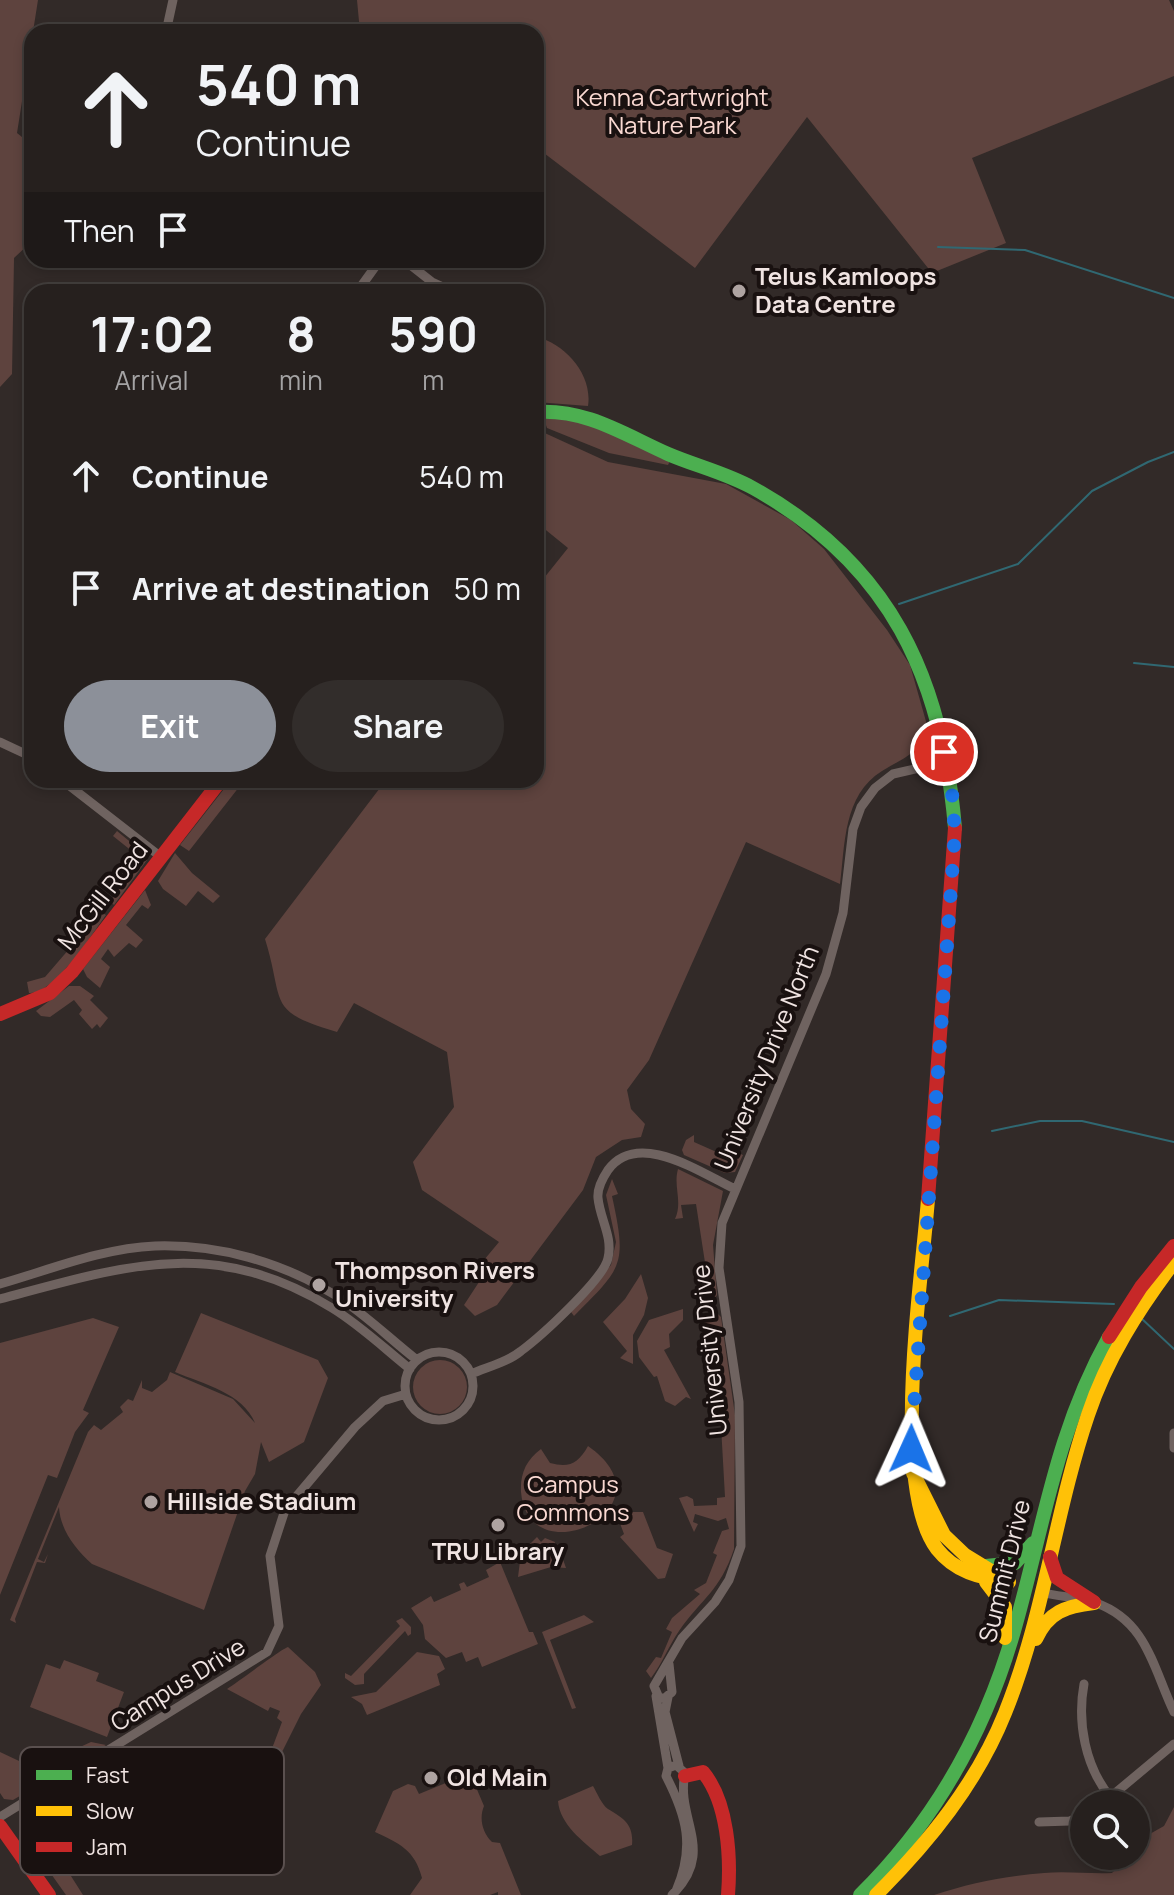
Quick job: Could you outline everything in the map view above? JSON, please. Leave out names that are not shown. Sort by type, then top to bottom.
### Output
[{"type":"main road","points":[[544,412],[568,411],[601,420],[664,452],[743,483],[809,523],[854,564],[887,605],[918,659],[938,711],[949,755],[954,805],[913,1396],[913,1498],[927,1534],[953,1563],[986,1582],[1004,1599],[1007,1611],[1000,1674]]},
{"type":"main road","name":"McGill Road","points":[[0,1014],[50,993],[72,972],[215,788]]},
{"type":"main road","name":"Summit Drive","points":[[876,1895],[939,1825],[969,1782],[1016,1685],[1033,1590],[1037,1536],[1066,1429],[1086,1383],[1126,1308],[1174,1246]]},
{"type":"main road","name":"Summit Drive","points":[[860,1895],[899,1856],[937,1807],[957,1774],[1049,1553],[1079,1433],[1095,1389],[1135,1314],[1174,1262]]},
{"type":"main road","points":[[912,1473],[944,1535],[965,1555],[1007,1581],[1033,1590]]},
{"type":"main road","points":[[986,1566],[1018,1562],[1037,1536]]},
{"type":"main road","points":[[1049,1553],[1057,1578],[1094,1603]]},
{"type":"main road","points":[[986,1582],[1007,1581]]},
{"type":"main road","points":[[1016,1685],[1042,1623],[1051,1613],[1062,1607],[1094,1603]]},
{"type":"main road","points":[[679,1776],[703,1772],[710,1777],[718,1793],[728,1895]]},
{"type":"main road","points":[[0,1826],[20,1854]]},
{"type":"main road","points":[[35,1875],[49,1895]]},
{"type":"street","points":[[168,24],[173,0]]},
{"type":"street","points":[[414,268],[436,284]]},
{"type":"street","points":[[938,711],[954,805]]},
{"type":"street","points":[[0,742],[24,753]]},
{"type":"street","name":"University Drive North","points":[[735,1189],[826,974],[843,913],[853,829],[861,807],[875,788],[893,774],[945,762]]},
{"type":"street","points":[[72,788],[161,857]]},
{"type":"street","points":[[471,1374],[520,1353],[598,1277],[608,1260],[609,1235],[598,1198],[600,1182],[611,1166],[625,1155],[655,1153],[735,1189]]},
{"type":"street","name":"University Drive","points":[[664,1680],[682,1638],[715,1602],[729,1580],[741,1546],[739,1402],[718,1243],[735,1189]]},
{"type":"street","points":[[0,1284],[119,1251],[155,1246],[205,1249],[255,1258],[299,1275],[337,1296],[417,1360]]},
{"type":"street","points":[[0,1299],[121,1267],[156,1262],[202,1263],[253,1273],[294,1288],[334,1309],[410,1369]]},
{"type":"street","points":[[448,1353],[466,1365],[471,1374],[472,1395],[460,1413],[451,1418],[440,1420],[421,1415],[406,1394],[410,1369],[426,1354],[448,1353]]},
{"type":"street","name":"Campus Drive","points":[[113,1747],[267,1652],[279,1626],[270,1556],[285,1510],[355,1427],[383,1401],[406,1394]]},
{"type":"street","points":[[1174,1433],[1174,1448]]},
{"type":"street","points":[[1033,1590],[1094,1603],[1121,1614],[1137,1628],[1174,1712]]},
{"type":"street","points":[[674,1893],[688,1863],[688,1840],[679,1776],[665,1712],[672,1689],[664,1680],[654,1686],[668,1768],[666,1776],[679,1776]]},
{"type":"street","points":[[1084,1684],[1079,1713],[1082,1735],[1103,1790]]},
{"type":"street","points":[[656,1696],[668,1697]]},
{"type":"street","points":[[1119,1790],[1174,1744]]},
{"type":"street","points":[[668,1768],[679,1776]]},
{"type":"street","name":"Campus Drive","points":[[0,1817],[20,1805]]},
{"type":"street","points":[[1039,1822],[1070,1821]]},
{"type":"green space","points":[[0,0],[38,0],[34,24],[24,24],[24,89],[17,133],[24,139],[24,249],[14,258],[12,374],[0,387]]},
{"type":"green space","name":"Kenna Cartwright Nature Park","points":[[357,0],[1169,0],[1174,11],[1174,76],[972,158],[1006,243],[932,273],[807,117],[695,268],[544,153],[544,24],[359,24]]},
{"type":"green space","points":[[544,339],[567,353],[575,362],[586,383],[588,406],[544,403]]},
{"type":"green space","points":[[569,418],[594,424],[670,461],[668,465],[609,453],[547,428],[544,419]]},
{"type":"green space","points":[[544,433],[608,462],[726,484],[791,520],[824,549],[910,665],[929,732],[912,752],[869,781],[860,793],[848,822],[840,884],[746,842],[649,1060],[627,1090],[631,1109],[645,1124],[641,1137],[622,1140],[596,1157],[583,1190],[497,1305],[475,1316],[464,1305],[479,1282],[474,1272],[499,1242],[422,1190],[413,1162],[454,1107],[447,1052],[354,1003],[337,1032],[298,1018],[282,1002],[265,939],[380,788],[544,788],[544,578],[568,548],[544,528]]},
{"type":"green space","points":[[225,788],[238,788],[189,851],[180,845]]},
{"type":"green space","points":[[117,831],[145,854],[147,860],[114,905],[110,901],[131,874],[129,858],[133,852],[113,836]]},
{"type":"green space","points":[[175,853],[192,873],[220,896],[213,903],[198,891],[186,906],[163,889],[158,881]]},
{"type":"green space","points":[[145,890],[151,905],[148,909],[142,905],[126,925],[143,940],[136,948],[129,943],[114,957],[108,949],[101,959],[110,967],[100,988],[83,969]]},
{"type":"green space","points":[[101,912],[106,915],[72,962],[50,984],[29,993],[27,982],[45,977]]},
{"type":"green space","points":[[69,986],[80,986],[94,996],[90,1000],[108,1018],[100,1028],[97,1024],[92,1029],[79,1014],[82,1010],[74,1000],[50,1017],[41,1016],[36,1011]]},
{"type":"green space","points":[[694,1135],[694,1142],[730,1158],[734,1151],[743,1155],[735,1172],[725,1173],[684,1155],[682,1150],[686,1140]]},
{"type":"green space","points":[[678,1169],[723,1191],[713,1245],[717,1295],[712,1302],[705,1302],[703,1297],[710,1295],[696,1204],[681,1205],[683,1218],[675,1219]]},
{"type":"green space","points":[[612,1179],[618,1194],[612,1196],[619,1237],[617,1264],[603,1286],[574,1316],[571,1312],[611,1265],[616,1242],[606,1195]]},
{"type":"green space","points":[[641,1274],[648,1298],[644,1315],[633,1335],[633,1364],[620,1358],[627,1351],[603,1322],[625,1299]]},
{"type":"green space","points":[[683,1309],[683,1320],[669,1334],[670,1347],[664,1350],[691,1399],[686,1397],[675,1406],[665,1401],[657,1376],[654,1377],[639,1357],[637,1341],[649,1320]]},
{"type":"green space","points":[[716,1312],[721,1317],[735,1415],[734,1549],[717,1585],[679,1631],[651,1678],[646,1671],[656,1657],[661,1658],[672,1632],[666,1629],[672,1618],[700,1594],[694,1590],[706,1583],[722,1531],[729,1529],[726,1518],[718,1521],[695,1514],[693,1522],[698,1524],[694,1532],[679,1498],[687,1496],[693,1499],[694,1506],[717,1505],[717,1498],[725,1497],[720,1408],[705,1379],[714,1374],[712,1358],[717,1354],[699,1319]]},
{"type":"green space","name":"Hillside Stadium","points":[[201,1313],[318,1360],[328,1378],[304,1442],[269,1462],[261,1442],[255,1474],[245,1491],[204,1610],[92,1564],[70,1538],[62,1523],[59,1507],[38,1559],[44,1562],[48,1554],[45,1563],[37,1562],[16,1623],[10,1620],[88,1432],[94,1425],[101,1430],[123,1412],[120,1407],[128,1399],[133,1401],[142,1380],[142,1388],[152,1392],[167,1380],[170,1372],[233,1399],[255,1423],[232,1397],[175,1372]]},
{"type":"green space","points":[[93,1318],[119,1327],[83,1410],[89,1413],[75,1432],[57,1478],[48,1475],[0,1595],[0,1343]]},
{"type":"green space","points":[[440,1360],[459,1368],[467,1387],[459,1406],[440,1414],[421,1406],[413,1387],[421,1368]]},
{"type":"green space","name":"Campus Commons","points":[[588,1446],[611,1469],[616,1491],[608,1510],[590,1524],[569,1532],[547,1530],[530,1517],[521,1492],[525,1468],[541,1449],[550,1463],[563,1465],[577,1461]]},
{"type":"green space","points":[[626,1512],[643,1512],[657,1548],[673,1554],[665,1578],[658,1579],[620,1537],[624,1534],[618,1518]]},
{"type":"green space","points":[[537,1537],[541,1542],[545,1538],[555,1542],[554,1547],[559,1548],[566,1568],[551,1567],[518,1577],[521,1553]]},
{"type":"green space","points":[[500,1562],[529,1632],[533,1632],[538,1644],[482,1667],[478,1657],[466,1662],[462,1652],[446,1658],[425,1639],[423,1625],[411,1608],[431,1596],[434,1602],[461,1590],[459,1584],[464,1582],[467,1587],[489,1577],[486,1570]]},
{"type":"green space","points":[[584,1615],[594,1622],[550,1640],[576,1708],[572,1709],[542,1632]]},
{"type":"green space","points":[[402,1618],[411,1627],[411,1634],[408,1636],[405,1631],[364,1674],[364,1684],[355,1685],[345,1678],[345,1673],[351,1676],[400,1626],[396,1621]]},
{"type":"green space","points":[[288,1647],[315,1672],[321,1685],[301,1714],[284,1748],[273,1747],[282,1722],[277,1718],[280,1711],[270,1707],[268,1711],[227,1689]]},
{"type":"green space","points":[[417,1652],[439,1656],[445,1669],[437,1674],[440,1685],[367,1715],[362,1704],[351,1697],[376,1692]]},
{"type":"green space","points":[[64,1660],[99,1673],[96,1681],[124,1692],[107,1737],[30,1707],[46,1664],[60,1669]]},
{"type":"green space","points":[[91,1742],[106,1745],[103,1747],[80,1747]]},
{"type":"green space","points":[[0,1752],[20,1761],[20,1796],[13,1800],[4,1799],[0,1793]]},
{"type":"green space","points":[[470,1773],[484,1806],[484,1829],[492,1842],[500,1843],[521,1895],[498,1895],[498,1892],[490,1895],[410,1895],[422,1878],[419,1868],[399,1844],[375,1832],[393,1791],[408,1784],[415,1786],[419,1794]]},
{"type":"green space","points":[[593,1786],[606,1807],[629,1827],[632,1845],[600,1856],[563,1818],[558,1801]]},
{"type":"green space","points":[[1174,1807],[1174,1895],[934,1895],[1016,1876],[1150,1870],[1150,1834],[1164,1826]]},
{"type":"green space","points":[[52,1875],[70,1875],[83,1895],[66,1895]]},
{"type":"waterway","points":[[938,247],[1025,250],[1174,298]]},
{"type":"waterway","points":[[899,604],[1018,564],[1092,491],[1174,452]]},
{"type":"waterway","points":[[1134,663],[1174,667]]},
{"type":"waterway","points":[[992,1131],[1040,1121],[1082,1121],[1174,1142]]},
{"type":"waterway","points":[[950,1316],[999,1300],[1114,1304]]},
{"type":"waterway","points":[[1141,1318],[1174,1349]]},
{"type":"traffic: fast","points":[[544,412],[572,414],[588,419],[743,483],[800,518],[841,552],[874,589],[900,630],[921,674],[937,722],[955,828]]},
{"type":"traffic: fast","points":[[860,1895],[912,1837],[934,1806],[988,1704],[1014,1631],[1063,1445],[1091,1373],[1109,1337]]},
{"type":"traffic: fast","points":[[986,1566],[1015,1563],[1033,1543]]},
{"type":"traffic: slow","points":[[928,1199],[916,1329],[912,1432],[915,1479],[923,1519],[937,1549],[952,1563],[978,1576],[1007,1581]]},
{"type":"traffic: slow","points":[[876,1895],[933,1833],[966,1787],[994,1739],[1030,1640],[1088,1415],[1104,1374],[1125,1335],[1174,1262]]},
{"type":"traffic: slow","points":[[913,1473],[944,1535],[965,1555],[1009,1582]]},
{"type":"traffic: slow","points":[[986,1582],[1005,1607],[1005,1638]]},
{"type":"traffic: slow","points":[[1036,1639],[1046,1622],[1059,1612],[1094,1603]]},
{"type":"traffic: jam","points":[[0,1014],[50,993],[72,972],[215,788]]},
{"type":"traffic: jam","points":[[928,1199],[955,828]]},
{"type":"traffic: jam","points":[[1109,1337],[1141,1287],[1174,1246]]},
{"type":"traffic: jam","points":[[1050,1557],[1057,1578],[1094,1602]]},
{"type":"traffic: jam","points":[[685,1776],[703,1772],[718,1799],[728,1847],[728,1895]]},
{"type":"traffic: jam","points":[[0,1826],[20,1854]]},
{"type":"traffic: jam","points":[[35,1875],[49,1895]]},
{"type":"place","name":"Telus Kamloops Data Centre","points":[[739,291]]},
{"type":"place","name":"Thompson Rivers University","points":[[319,1285]]},
{"type":"place","name":"Hillside Stadium","points":[[151,1502]]},
{"type":"place","name":"TRU Library","points":[[498,1525]]},
{"type":"place","name":"Old Main","points":[[431,1778]]},
{"type":"route","points":[[911,1449],[955,829],[954,805],[944,752]]}]
